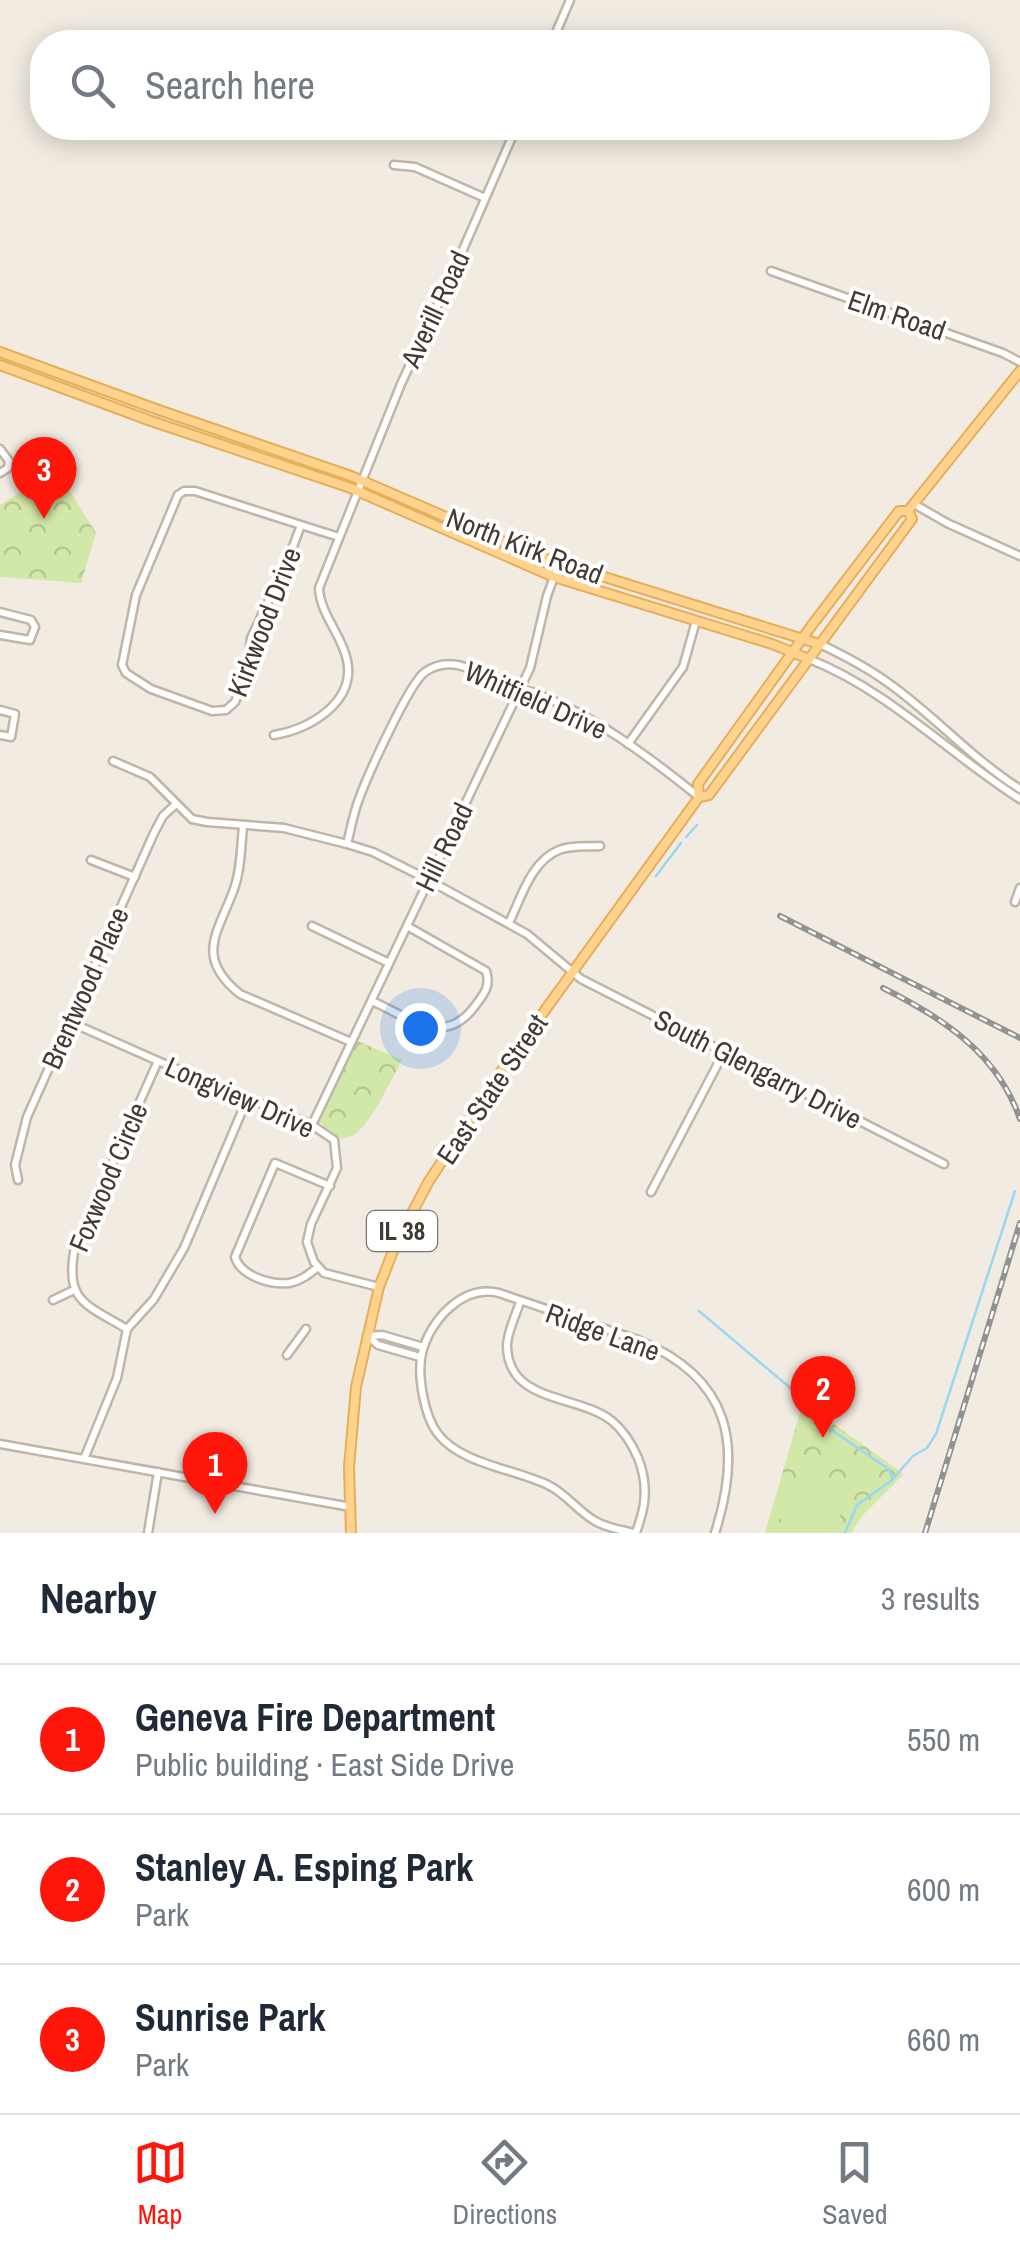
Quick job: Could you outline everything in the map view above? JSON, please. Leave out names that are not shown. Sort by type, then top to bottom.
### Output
[{"type":"main road","name":"North Kirk Road","points":[[0,352],[362,480],[559,563],[819,644]]},
{"type":"main road","name":"North Kirk Road","points":[[0,365],[358,491],[554,576],[808,658]]},
{"type":"main road","name":"East State Street","points":[[351,1533],[349,1468],[356,1387],[379,1286],[417,1201],[504,1068],[698,797],[698,784],[793,652],[899,511],[911,507],[1020,370]]},
{"type":"main road","name":"East State Street","points":[[698,797],[709,795],[912,518],[911,507]]},
{"type":"street","points":[[557,30],[570,0]]},
{"type":"street","name":"Averill Road","points":[[274,735],[330,711],[346,681],[346,656],[318,594],[323,575],[401,384],[511,140]]},
{"type":"street","points":[[394,165],[410,165],[485,198]]},
{"type":"street","name":"Elm Road","points":[[772,271],[959,336],[1020,362]]},
{"type":"street","points":[[0,449],[9,461],[8,468],[0,473]]},
{"type":"street","name":"Kirkwood Drive","points":[[301,525],[251,638],[244,680],[231,707],[219,712],[205,709],[151,689],[126,673],[122,656],[136,595],[178,495],[184,491],[195,492],[301,525],[339,538]]},
{"type":"street","points":[[911,507],[1020,556]]},
{"type":"street","name":"Hill Road","points":[[312,1125],[520,690],[559,563]]},
{"type":"street","points":[[0,612],[32,620],[34,626],[30,640],[0,634]]},
{"type":"street","points":[[628,744],[683,666],[696,621]]},
{"type":"street","name":"North Kirk Road","points":[[819,644],[890,684],[1020,799]]},
{"type":"street","name":"North Kirk Road","points":[[808,658],[867,688],[1020,789]]},
{"type":"street","name":"Whitfield Drive","points":[[347,844],[357,803],[411,689],[424,672],[446,664],[468,666],[507,687],[530,692],[597,723],[698,797]]},
{"type":"street","points":[[0,710],[15,714],[11,737],[0,734]]},
{"type":"street","name":"South Glengarry Drive","points":[[113,760],[150,777],[192,819],[284,828],[372,852],[509,923],[572,973],[944,1164]]},
{"type":"street","name":"Brentwood Place","points":[[18,1180],[15,1165],[27,1117],[154,833],[163,816],[176,804]]},
{"type":"street","points":[[243,826],[240,869],[212,947],[216,967],[240,994],[351,1042]]},
{"type":"street","points":[[509,923],[533,873],[544,860],[558,850],[600,846]]},
{"type":"street","points":[[92,860],[134,877]]},
{"type":"street","points":[[1015,902],[1020,888]]},
{"type":"street","points":[[312,926],[389,963]]},
{"type":"street","points":[[372,1001],[438,1029],[460,1023],[486,991],[486,970],[407,926]]},
{"type":"street","name":"Longview Drive","points":[[70,1022],[312,1125],[334,1140],[337,1168],[307,1240],[318,1267]]},
{"type":"street","points":[[651,1192],[724,1052]]},
{"type":"street","name":"Foxwood Circle","points":[[127,1329],[92,1308],[74,1290],[70,1270],[75,1247],[158,1061]]},
{"type":"street","points":[[84,1459],[117,1378],[127,1329],[154,1299],[184,1248],[248,1097]]},
{"type":"street","points":[[330,1186],[275,1163],[235,1257],[238,1267],[271,1282],[288,1283],[302,1279],[318,1267],[328,1274],[379,1286]]},
{"type":"street","points":[[53,1300],[74,1290]]},
{"type":"street","name":"Ridge Lane","points":[[421,1358],[443,1314],[464,1296],[492,1291],[659,1349],[688,1368],[726,1425],[729,1474],[715,1533]]},
{"type":"street","points":[[367,1336],[378,1345],[421,1358],[426,1411],[448,1445],[467,1456],[552,1486],[597,1522],[635,1533],[644,1503],[644,1474],[632,1443],[610,1420],[582,1406],[537,1392],[522,1381],[511,1365],[507,1344],[520,1302]]},
{"type":"street","points":[[287,1355],[306,1330]]},
{"type":"street","points":[[367,1336],[382,1335],[424,1347]]},
{"type":"street","points":[[0,1444],[351,1507]]},
{"type":"street","points":[[148,1533],[158,1472]]},
{"type":"street","points":[[594,1533],[597,1522]]},
{"type":"green space","points":[[56,469],[96,533],[81,583],[0,577],[0,505]]},
{"type":"green space","points":[[355,1040],[402,1060],[366,1123],[352,1136],[336,1139],[318,1120]]},
{"type":"green space","points":[[803,1402],[904,1474],[862,1516],[851,1533],[765,1533]]},
{"type":"green space","points":[[811,1483],[830,1487],[848,1498],[832,1533],[800,1533],[778,1517],[794,1491]]},
{"type":"waterway","points":[[686,837],[697,825]]},
{"type":"waterway","points":[[656,876],[681,843]]},
{"type":"waterway","points":[[845,1533],[857,1505],[891,1481],[913,1456],[927,1448],[936,1434],[1015,1191]]},
{"type":"waterway","points":[[699,1311],[807,1402],[814,1418],[890,1470],[892,1478]]},
{"type":"railway","points":[[780,916],[1020,1038]]},
{"type":"railway","points":[[883,988],[947,1025],[982,1056],[1010,1096],[1020,1119]]},
{"type":"railway","points":[[925,1533],[1020,1223]]},
{"type":"place","name":"Sunrise Park","points":[[44,519]]},
{"type":"place","name":"Stanley A. Esping Park","points":[[823,1438]]},
{"type":"place","name":"Geneva Fire Department","points":[[215,1514]]}]
